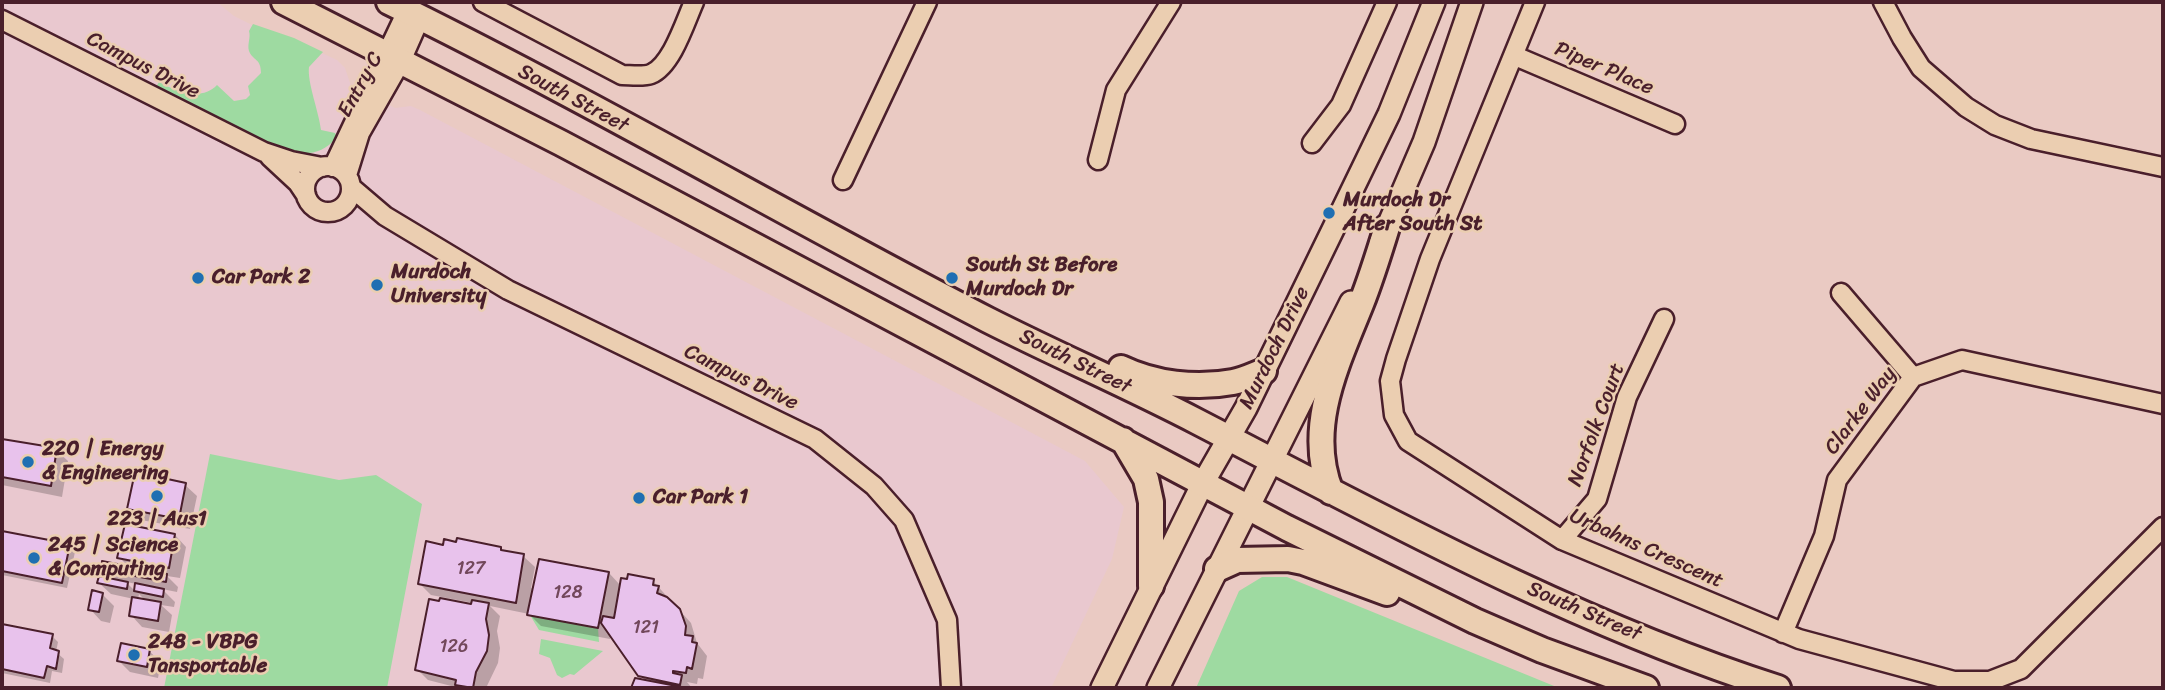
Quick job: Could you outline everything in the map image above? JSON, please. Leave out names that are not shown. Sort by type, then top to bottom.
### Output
[{"type":"highway","points":[[284,2],[394,57],[1249,508],[1475,621],[1542,650]]},
{"type":"highway","name":"South Street","points":[[405,10],[989,320],[1331,492],[1573,609],[1740,676],[1779,688]]},
{"type":"highway","points":[[1331,492],[1323,472],[1323,412],[1331,379],[1372,276],[1387,227]]},
{"type":"highway","points":[[989,320],[1062,338],[1141,378],[1166,383],[1212,385],[1236,382],[1264,371]]},
{"type":"highway","points":[[1123,440],[1146,479],[1151,502],[1151,586]]},
{"type":"highway","points":[[1217,569],[1237,560],[1247,559],[1288,559],[1303,562],[1646,688]]},
{"type":"main road","name":"Murdoch Drive","points":[[1102,688],[1203,483],[1264,371],[1389,114],[1434,2]]},
{"type":"main road","points":[[1158,688],[1387,227],[1424,142],[1472,2]]},
{"type":"street","points":[[483,2],[622,75],[650,75],[668,60],[694,2]]},
{"type":"street","points":[[843,180],[927,2]]},
{"type":"street","points":[[1098,160],[1116,90],[1171,2]]},
{"type":"street","points":[[1312,143],[1340,105],[1387,2]]},
{"type":"street","name":"Urbahns Crescent","points":[[1535,2],[1430,259],[1390,381],[1394,415],[1408,441],[1562,540],[1799,639],[1954,681],[1990,681],[2021,669],[2163,527]]},
{"type":"street","points":[[1883,2],[1921,68],[1966,107],[1995,125],[2051,144],[2163,167]]},
{"type":"street","name":"Entry C","points":[[338,174],[394,57],[405,10]]},
{"type":"street","name":"Campus Drive","points":[[2,20],[264,152],[338,174],[385,216],[508,290],[815,439],[874,486],[904,520],[947,620],[951,688]]},
{"type":"street","name":"Piper Place","points":[[1515,56],[1675,124]]},
{"type":"street","name":"Campus Drive","points":[[264,152],[298,183],[310,204],[317,209],[326,212],[344,206],[385,216]]},
{"type":"street","points":[[306,195],[308,178],[338,174],[351,194],[344,206]]},
{"type":"street","points":[[1841,293],[1913,377]]},
{"type":"street","name":"Norfolk Court","points":[[1562,540],[1597,499],[1627,397],[1664,319]]},
{"type":"street","name":"Clarke Way","points":[[1783,633],[1824,536],[1837,480],[1913,377],[1962,360],[2163,404]]},
{"type":"shaded area","name":"Murdoch University","points":[[2,2],[217,2],[234,16],[264,31],[294,40],[337,60],[345,68],[351,86],[395,108],[411,106],[420,110],[1085,461],[1124,507],[1112,559],[1051,688],[2,688]]},
{"type":"green space","points":[[253,24],[294,38],[323,52],[309,67],[311,89],[321,130],[335,133],[337,137],[323,149],[302,153],[276,148],[156,87],[159,82],[181,92],[197,94],[217,85],[234,101],[246,99],[250,95],[248,86],[261,73],[260,65],[249,48],[249,31]]},
{"type":"green space","points":[[210,454],[339,480],[376,475],[422,504],[387,688],[164,688]]},
{"type":"green space","points":[[1262,577],[1287,577],[1559,688],[1196,688],[1239,591]]},
{"type":"green space","points":[[530,615],[598,628],[599,642],[539,630]]},
{"type":"green space","points":[[541,639],[603,651],[574,675],[562,678],[557,675],[550,658],[539,654]]},
{"type":"building","name":"220 | Energy & Engineering","points":[[2,439],[57,448],[51,486],[2,477]]},
{"type":"building","name":"223 | Aus1","points":[[135,472],[186,483],[179,519],[127,509]]},
{"type":"building","points":[[125,524],[175,534],[169,568],[117,558]]},
{"type":"building","name":"245 | Science & Computing","points":[[2,531],[70,544],[62,583],[2,571]]},
{"type":"building","points":[[457,538],[524,554],[516,603],[418,584],[426,541],[443,545],[444,539],[456,542]]},
{"type":"building","points":[[539,559],[609,572],[598,628],[527,615]]},
{"type":"building","points":[[102,561],[132,567],[130,575],[101,569]]},
{"type":"building","points":[[136,568],[167,574],[166,582],[135,576]]},
{"type":"building","points":[[628,574],[654,579],[653,585],[659,586],[657,593],[667,597],[680,609],[686,626],[685,635],[693,636],[692,642],[697,643],[692,669],[687,667],[686,673],[673,671],[682,675],[680,685],[638,676],[601,623],[603,616],[614,618],[621,578],[627,579]]},
{"type":"building","points":[[99,576],[128,582],[127,589],[97,583]]},
{"type":"building","points":[[135,583],[164,589],[163,597],[134,591]]},
{"type":"building","points":[[92,590],[103,593],[99,612],[88,610]]},
{"type":"building","points":[[132,597],[161,602],[158,621],[129,616]]},
{"type":"building","points":[[440,598],[471,604],[472,600],[489,603],[486,619],[489,635],[487,651],[476,672],[473,688],[455,685],[456,680],[415,670],[429,599],[439,601]]},
{"type":"building","name":"245 | Science & Computing","points":[[2,624],[53,634],[50,648],[59,651],[56,669],[47,666],[44,678],[2,669]]},
{"type":"building","name":"248 - VBPG Tansportable","points":[[121,643],[150,649],[147,667],[117,661]]},
{"type":"building","points":[[635,678],[687,688],[631,688]]},
{"type":"place","name":"Murdoch Dr After South St","points":[[1329,213]]},
{"type":"place","name":"Car Park 2","points":[[198,278]]},
{"type":"place","name":"South St Before Murdoch Dr","points":[[952,278]]},
{"type":"place","name":"Murdoch University","points":[[377,285]]},
{"type":"place","name":"220 | Energy & Engineering","points":[[28,462]]},
{"type":"place","name":"223 | Aus1","points":[[157,496]]},
{"type":"place","name":"Car Park 1","points":[[639,498]]},
{"type":"place","name":"245 | Science & Computing","points":[[34,558]]},
{"type":"place","name":"248 - VBPG Tansportable","points":[[134,655]]}]
